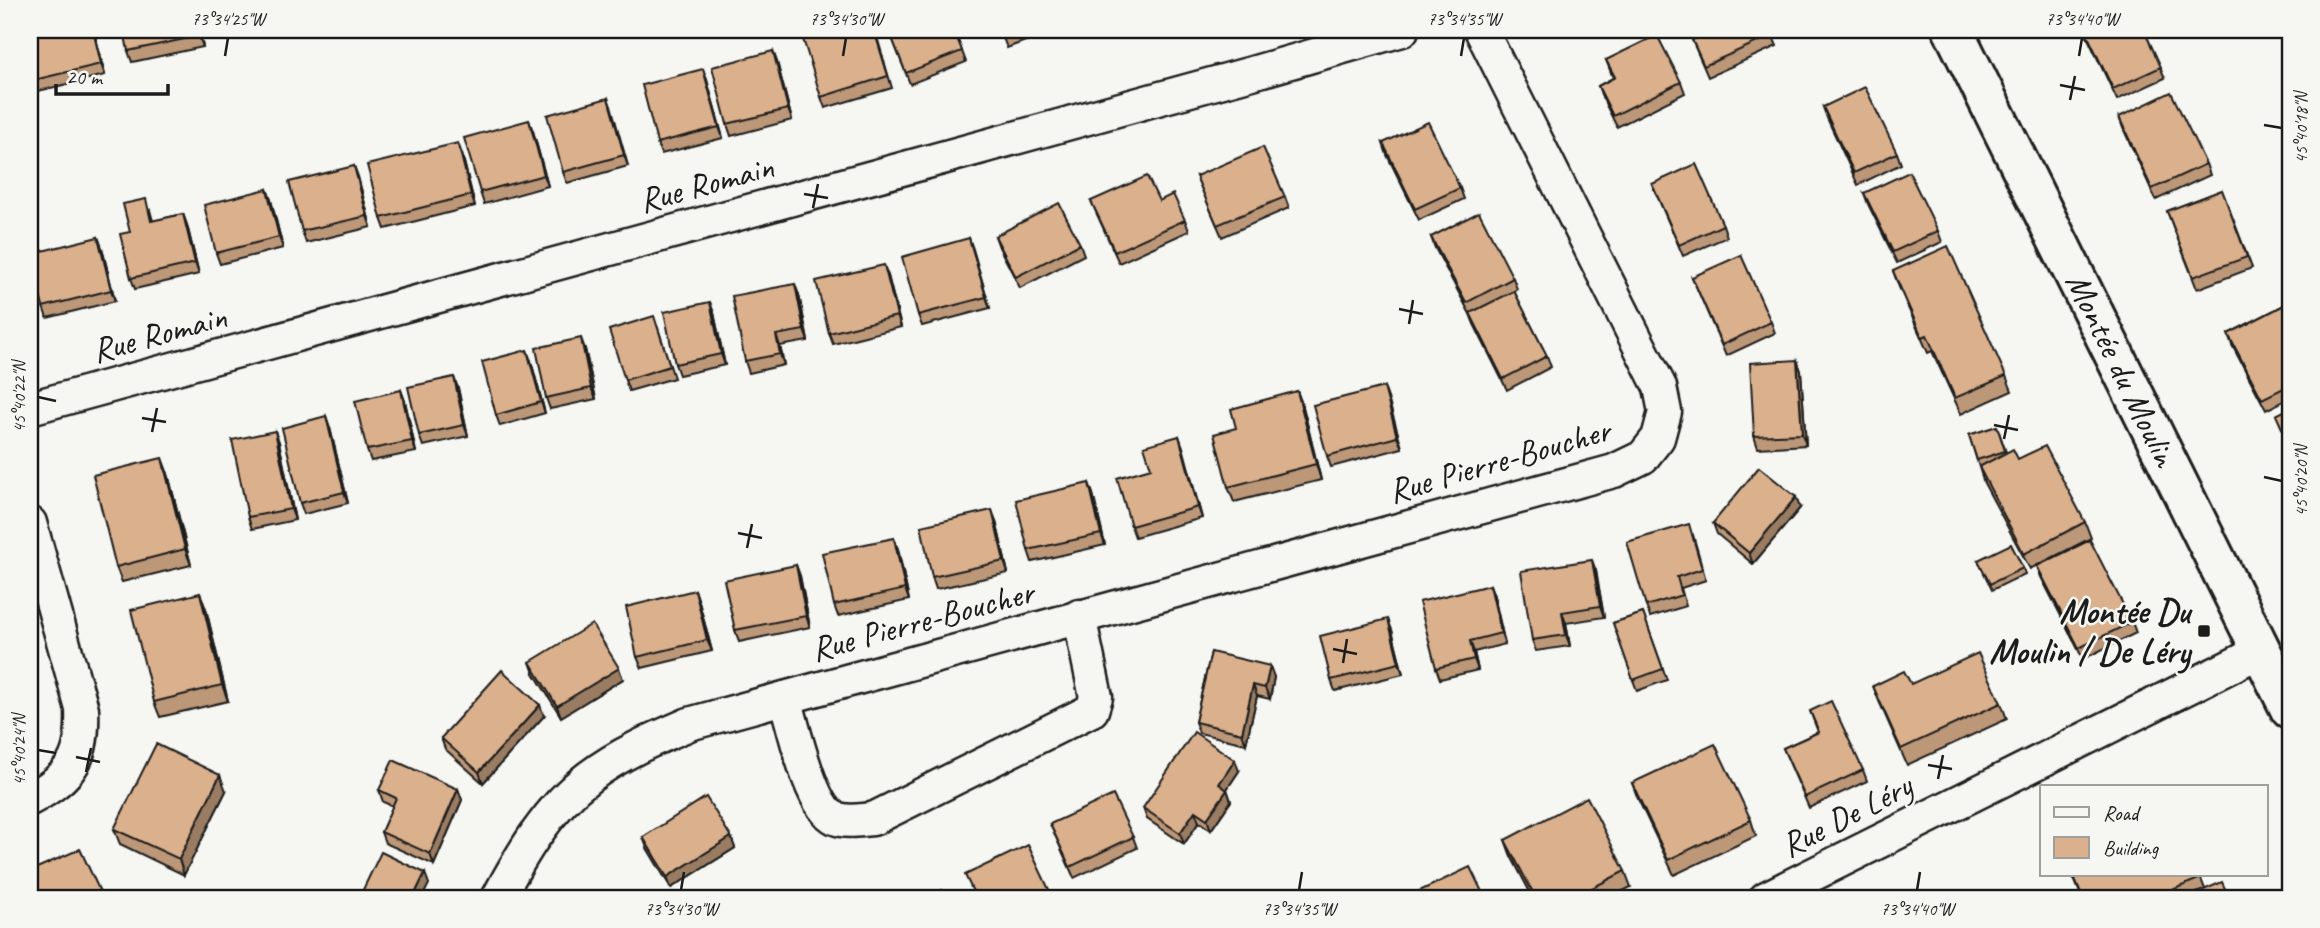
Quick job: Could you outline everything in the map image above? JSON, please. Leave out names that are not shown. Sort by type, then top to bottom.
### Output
[{"type":"street","name":"Rue Romain","points":[[30,408],[1185,92],[1402,30]]},
{"type":"street","name":"Rue Pierre-Boucher","points":[[498,898],[533,839],[558,807],[587,779],[653,739],[689,724],[1614,471],[1643,457],[1658,438],[1665,412],[1660,387],[1481,30]]},
{"type":"street","name":"Montée du Moulin","points":[[1953,30],[2290,709]]},
{"type":"street","points":[[30,523],[82,709],[83,731],[78,754],[65,776],[30,799]]},
{"type":"street","name":"Rue Pierre-Boucher","points":[[785,698],[813,790],[821,807],[832,817],[850,822],[873,818],[1092,710],[1096,697],[1079,616]]},
{"type":"street","name":"Rue De Léry","points":[[1766,898],[2261,651]]},
{"type":"building","points":[[30,30],[93,30],[101,64],[30,81]]},
{"type":"building","points":[[124,30],[198,30],[199,36],[128,51]]},
{"type":"building","points":[[834,30],[874,30],[888,76],[821,97],[803,39]]},
{"type":"building","points":[[889,30],[954,30],[962,51],[906,73]]},
{"type":"building","points":[[1000,30],[1022,30],[1003,37]]},
{"type":"building","points":[[1704,30],[1770,30],[1773,35],[1704,66],[1692,40],[1706,34]]},
{"type":"building","points":[[2085,30],[2144,30],[2161,67],[2113,89]]},
{"type":"building","points":[[1657,35],[1681,82],[1613,116],[1598,86],[1615,77],[1606,60]]},
{"type":"building","points":[[773,51],[788,109],[727,124],[712,67]]},
{"type":"building","points":[[703,69],[719,127],[657,143],[642,85]]},
{"type":"building","points":[[1865,87],[1897,153],[1854,173],[1823,107]]},
{"type":"building","points":[[2171,92],[2206,164],[2152,189],[2119,117]]},
{"type":"building","points":[[608,98],[624,155],[563,172],[547,115]]},
{"type":"building","points":[[529,120],[544,175],[480,192],[464,138]]},
{"type":"building","points":[[1428,122],[1460,188],[1415,209],[1383,143]]},
{"type":"building","points":[[458,143],[471,195],[381,218],[367,165]]},
{"type":"building","points":[[1263,147],[1285,197],[1217,225],[1196,176]]},
{"type":"building","points":[[1696,164],[1723,225],[1679,245],[1652,184]]},
{"type":"building","points":[[354,166],[367,216],[302,231],[289,182]]},
{"type":"building","points":[[1909,172],[1938,231],[1893,252],[1864,193]]},
{"type":"building","points":[[1147,176],[1159,201],[1173,194],[1185,220],[1115,252],[1091,201]]},
{"type":"building","points":[[267,189],[279,237],[216,253],[204,205]]},
{"type":"building","points":[[2222,190],[2247,257],[2193,277],[2167,211]]},
{"type":"building","points":[[146,199],[151,221],[183,214],[195,263],[131,278],[120,234],[130,232],[123,204]]},
{"type":"building","points":[[1059,203],[1080,244],[1016,277],[995,236]]},
{"type":"building","points":[[1479,212],[1513,278],[1466,303],[1431,237]]},
{"type":"building","points":[[98,237],[111,290],[43,307],[30,254]]},
{"type":"building","points":[[969,238],[986,297],[918,315],[902,257]]},
{"type":"building","points":[[1948,246],[2006,376],[1955,398],[1927,335],[1922,337],[1893,271]]},
{"type":"building","points":[[1741,255],[1771,322],[1722,345],[1692,277]]},
{"type":"building","points":[[884,265],[897,316],[829,333],[816,281]]},
{"type":"building","points":[[795,284],[804,330],[776,335],[780,354],[745,361],[732,296]]},
{"type":"building","points":[[1514,291],[1547,356],[1503,379],[1470,313]]},
{"type":"building","points":[[710,302],[721,354],[675,364],[664,312]]},
{"type":"building","points":[[2290,302],[2290,385],[2262,399],[2228,334]]},
{"type":"building","points":[[654,316],[670,366],[625,380],[609,330]]},
{"type":"building","points":[[581,338],[591,388],[546,398],[536,348]]},
{"type":"building","points":[[527,350],[541,402],[496,415],[482,362]]},
{"type":"building","points":[[1797,360],[1802,434],[1754,436],[1750,363]]},
{"type":"building","points":[[454,377],[464,425],[419,435],[408,387]]},
{"type":"building","points":[[1384,387],[1397,437],[1327,456],[1313,405]]},
{"type":"building","points":[[401,390],[412,441],[367,450],[355,401]]},
{"type":"building","points":[[1297,391],[1316,464],[1228,487],[1214,434],[1236,428],[1231,409]]},
{"type":"building","points":[[2290,408],[2290,446],[2276,415]]},
{"type":"building","points":[[326,416],[344,492],[300,503],[282,428]]},
{"type":"building","points":[[1997,426],[2005,451],[1977,460],[1969,435]]},
{"type":"building","points":[[275,431],[291,509],[248,517],[232,440]]},
{"type":"building","points":[[1179,436],[1198,507],[1131,526],[1117,478],[1151,468],[1144,446]]},
{"type":"building","points":[[2045,446],[2085,522],[2024,554],[1979,467],[2013,449],[2018,459]]},
{"type":"building","points":[[162,458],[185,549],[116,567],[93,475]]},
{"type":"building","points":[[1759,467],[1796,497],[1749,553],[1713,523]]},
{"type":"building","points":[[1089,483],[1101,534],[1028,550],[1016,500]]},
{"type":"building","points":[[992,510],[1004,561],[932,577],[921,526]]},
{"type":"building","points":[[1689,524],[1702,569],[1677,577],[1682,595],[1646,606],[1627,542]]},
{"type":"building","points":[[894,538],[905,589],[834,605],[822,553]]},
{"type":"building","points":[[2090,540],[2132,622],[2079,648],[2037,566]]},
{"type":"building","points":[[2011,544],[2023,568],[1990,584],[1978,560]]},
{"type":"building","points":[[1592,560],[1600,606],[1562,612],[1566,635],[1532,640],[1521,571]]},
{"type":"building","points":[[796,565],[806,616],[735,630],[724,580]]},
{"type":"building","points":[[1490,585],[1501,633],[1470,641],[1474,659],[1436,668],[1419,602]]},
{"type":"building","points":[[695,590],[707,640],[637,657],[626,607]]},
{"type":"building","points":[[200,593],[222,685],[154,702],[131,610]]},
{"type":"building","points":[[1643,613],[1663,669],[1633,680],[1613,623]]},
{"type":"building","points":[[1388,619],[1399,663],[1331,680],[1320,636]]},
{"type":"building","points":[[592,624],[619,668],[557,706],[530,662]]},
{"type":"building","points":[[1211,652],[1270,666],[1265,688],[1253,685],[1242,733],[1195,722]]},
{"type":"building","points":[[1978,653],[2001,703],[1901,749],[1873,686],[1904,671],[1911,684]]},
{"type":"building","points":[[502,670],[540,705],[479,772],[441,738]]},
{"type":"building","points":[[1831,701],[1863,770],[1805,797],[1783,748],[1819,732],[1810,711]]},
{"type":"building","points":[[1194,732],[1235,760],[1219,784],[1227,790],[1207,819],[1195,811],[1180,833],[1143,808]]},
{"type":"building","points":[[156,744],[220,775],[179,859],[114,829]]},
{"type":"building","points":[[1715,744],[1751,820],[1668,860],[1632,783]]},
{"type":"building","points":[[393,760],[458,789],[430,854],[381,832],[396,798],[379,790]]},
{"type":"building","points":[[1113,795],[1133,837],[1070,867],[1050,824]]},
{"type":"building","points":[[706,797],[731,837],[667,877],[643,837]]},
{"type":"building","points":[[1587,797],[1625,871],[1573,898],[1536,898],[1505,840]]},
{"type":"building","points":[[1028,845],[1053,898],[976,898],[965,875]]},
{"type":"building","points":[[80,849],[103,898],[30,898],[30,871]]},
{"type":"building","points":[[381,852],[425,873],[413,898],[359,898]]},
{"type":"building","points":[[1470,867],[1485,898],[1405,898]]},
{"type":"building","points":[[2074,876],[2201,878],[2153,898],[2083,898]]},
{"type":"building","points":[[2222,882],[2229,898],[2185,898]]},
{"type":"building","points":[[942,890],[946,898],[924,898]]},
{"type":"place","name":"Montée Du Moulin / De Léry","points":[[2204,631]]}]
